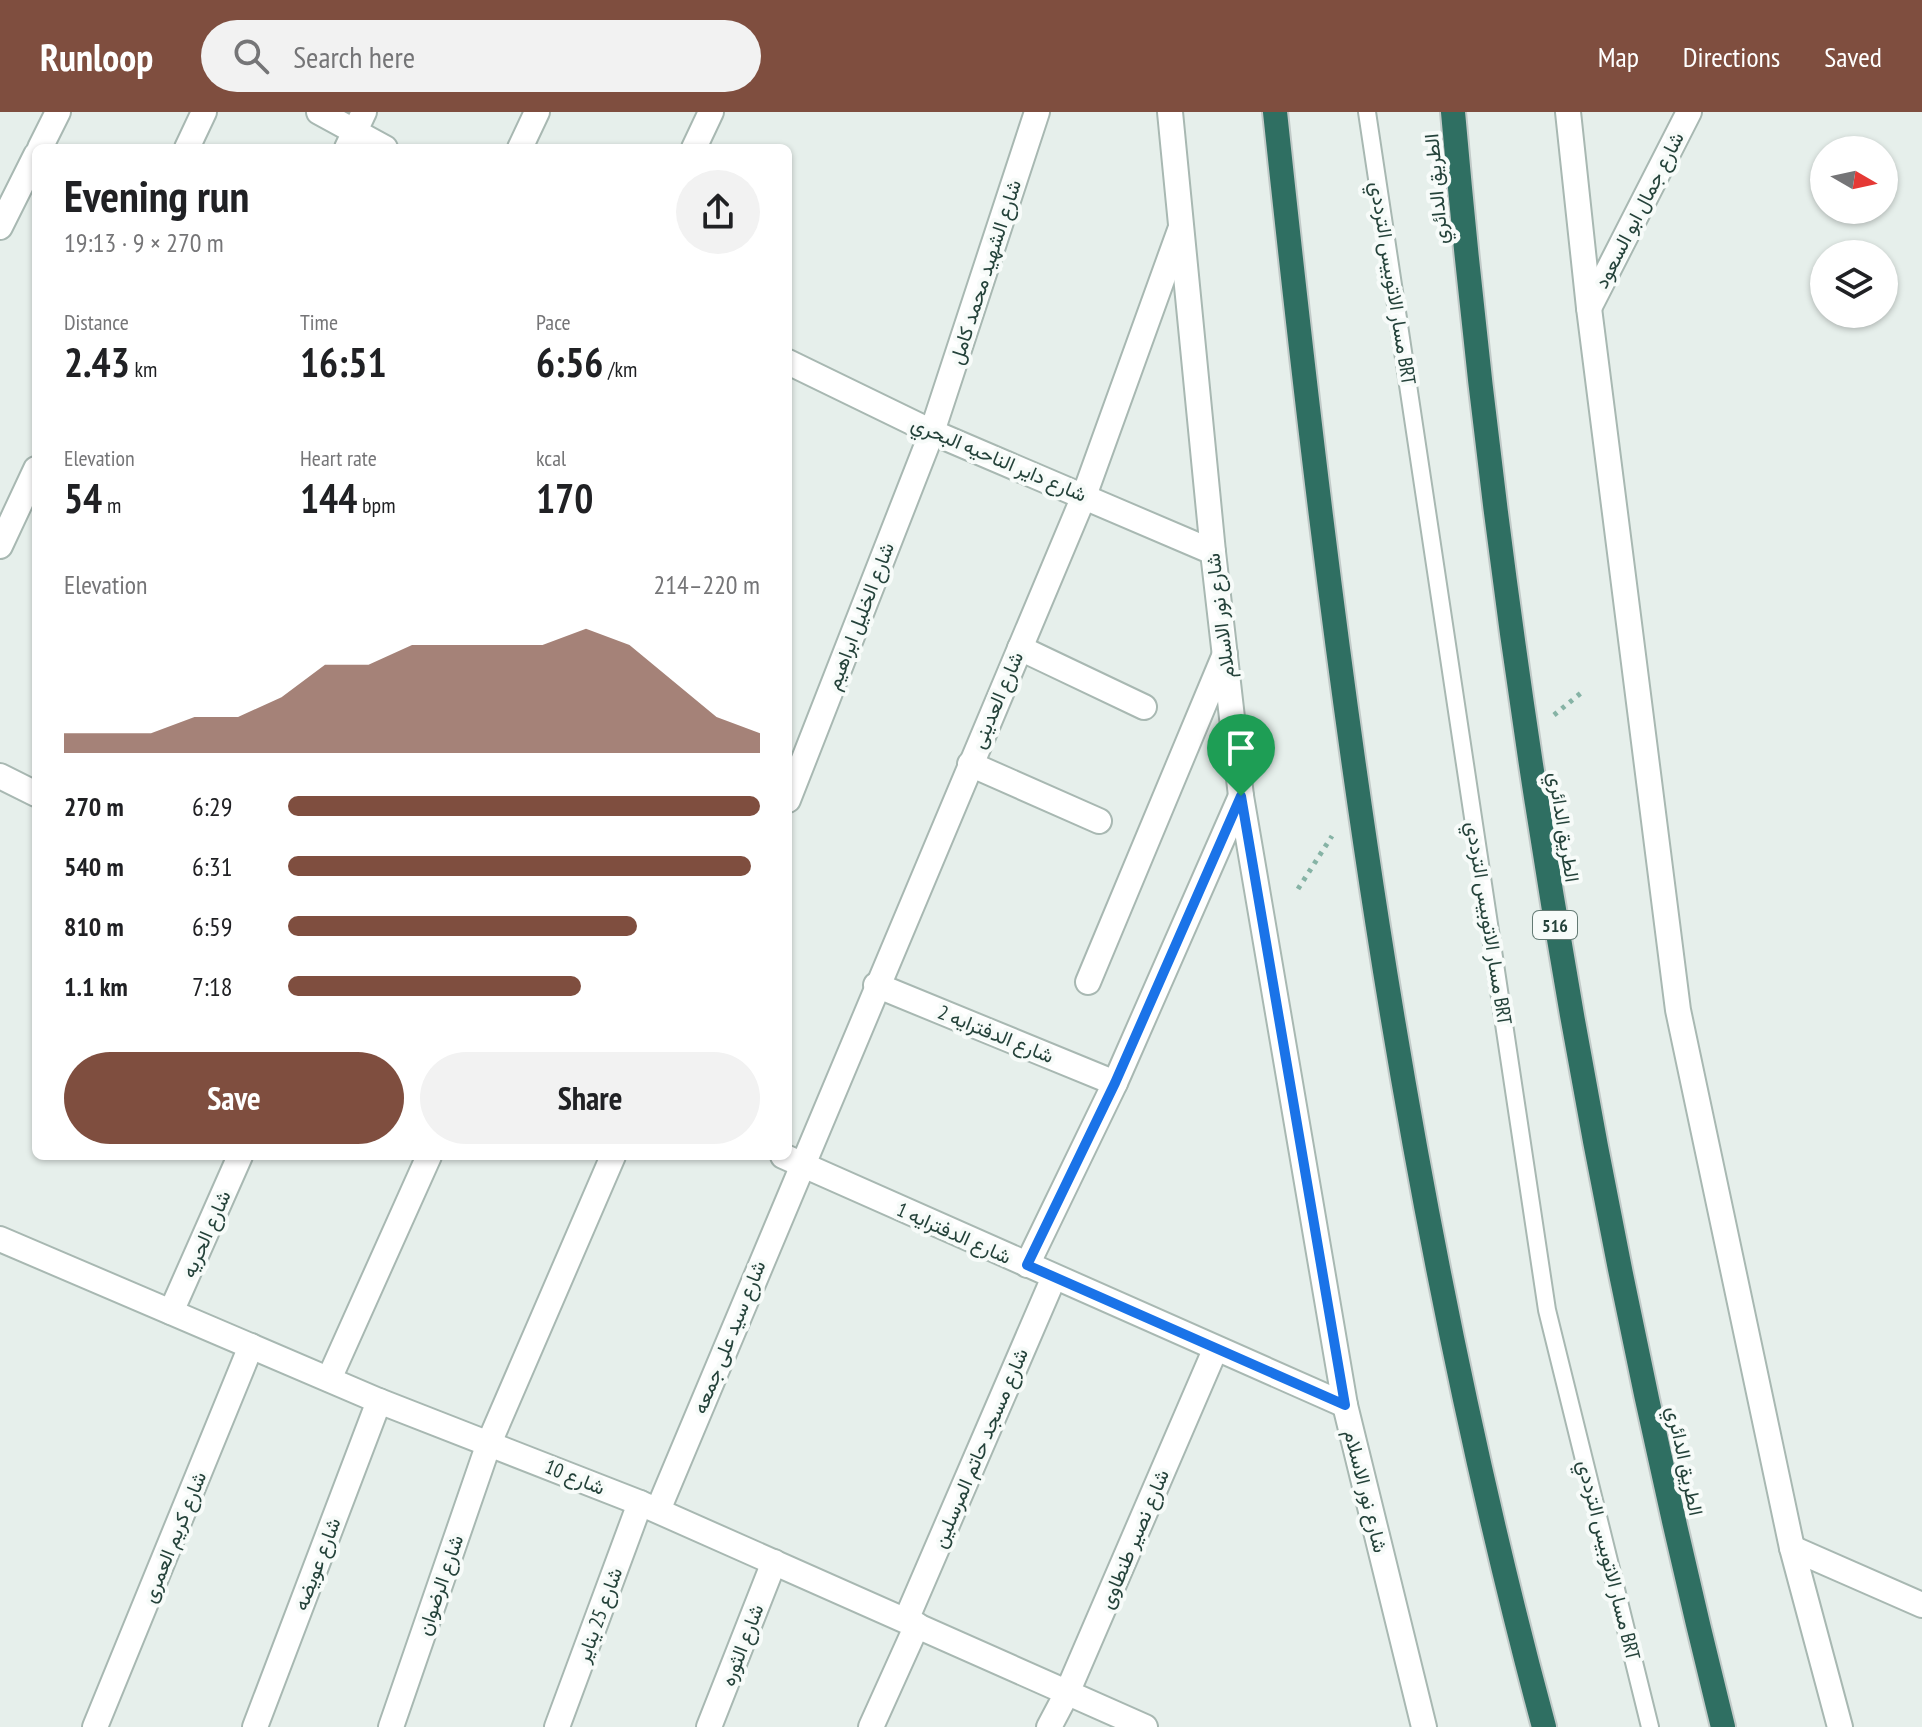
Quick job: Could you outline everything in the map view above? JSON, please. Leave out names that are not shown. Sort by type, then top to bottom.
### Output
[{"type":"highway","points":[[1275,112],[1324,560],[1355,793],[1393,1025],[1440,1273],[1486,1488],[1544,1727]]},
{"type":"highway","name":"الطريق الدائري","points":[[1453,112],[1466,260],[1503,576],[1555,922],[1614,1251],[1686,1577],[1723,1727]]},
{"type":"street","points":[[42,144],[58,112]]},
{"type":"street","points":[[189,144],[204,112]]},
{"type":"street","points":[[319,112],[378,144]]},
{"type":"street","points":[[522,144],[537,112]]},
{"type":"street","points":[[696,144],[711,112]]},
{"type":"street","name":"شارع الشهيد محمد كامل","points":[[932,432],[1037,112]]},
{"type":"street","name":"شارع نور الاسلام","points":[[1170,112],[1213,552],[1241,796],[1345,1405],[1424,1727]]},
{"type":"street","points":[[1568,112],[1589,308],[1678,1010],[1792,1548],[1840,1727]]},
{"type":"street","name":"شارع جمال ابو السعود","points":[[1589,308],[1689,112]]},
{"type":"street","points":[[0,227],[32,163]]},
{"type":"street","name":"شارع العدينى","points":[[792,1160],[876,985],[1084,496],[1180,230]]},
{"type":"street","name":"شارع داير الناحيه البحري","points":[[792,364],[932,432],[1213,552]]},
{"type":"street","name":"شارع الخليل ابراهيم","points":[[792,790],[932,432]]},
{"type":"street","points":[[0,546],[32,478]]},
{"type":"street","points":[[1020,648],[1144,707]]},
{"type":"street","points":[[1088,982],[1225,654]]},
{"type":"street","points":[[970,764],[1099,821]]},
{"type":"street","points":[[0,776],[32,792]]},
{"type":"street","points":[[1027,1265],[1115,1083],[1241,796]]},
{"type":"street","name":"شارع الدفترايه 2","points":[[876,985],[1115,1083]]},
{"type":"street","name":"شارع الحريه","points":[[171,1312],[238,1160]]},
{"type":"street","points":[[329,1379],[427,1160]]},
{"type":"street","name":"شارع الرضوان","points":[[391,1727],[489,1443],[611,1160]]},
{"type":"street","name":"شارع الدفترايه 1","points":[[792,1160],[1345,1405]]},
{"type":"street","name":"شارع سيد على جمعه","points":[[649,1506],[792,1160]]},
{"type":"street","name":"شارع 10","points":[[0,1239],[379,1401],[649,1506],[1145,1727]]},
{"type":"street","name":"شارع مسجد حاتم المرسلين","points":[[871,1727],[911,1622],[1054,1277]]},
{"type":"street","name":"شارع كريم العمرى","points":[[95,1727],[251,1346]]},
{"type":"street","name":"شارع نصير طنطاوى","points":[[1049,1727],[1068,1692],[1215,1350]]},
{"type":"street","name":"شارع عويضه","points":[[255,1727],[379,1401]]},
{"type":"street","name":"شارع 25 يناير","points":[[557,1727],[649,1506]]},
{"type":"street","points":[[1792,1548],[1922,1605]]},
{"type":"street","name":"شارع الثوره","points":[[709,1727],[774,1562]]},
{"type":"lane","name":"مسار الاتوبيس الترددي BRT","points":[[1367,112],[1547,1310],[1650,1727]]},
{"type":"path","points":[[1562,711],[1581,693]]},
{"type":"path","points":[[1298,889],[1328,843]]},
{"type":"route","points":[[1241,796],[1345,1405],[1027,1265],[1115,1083],[1241,796]]}]
